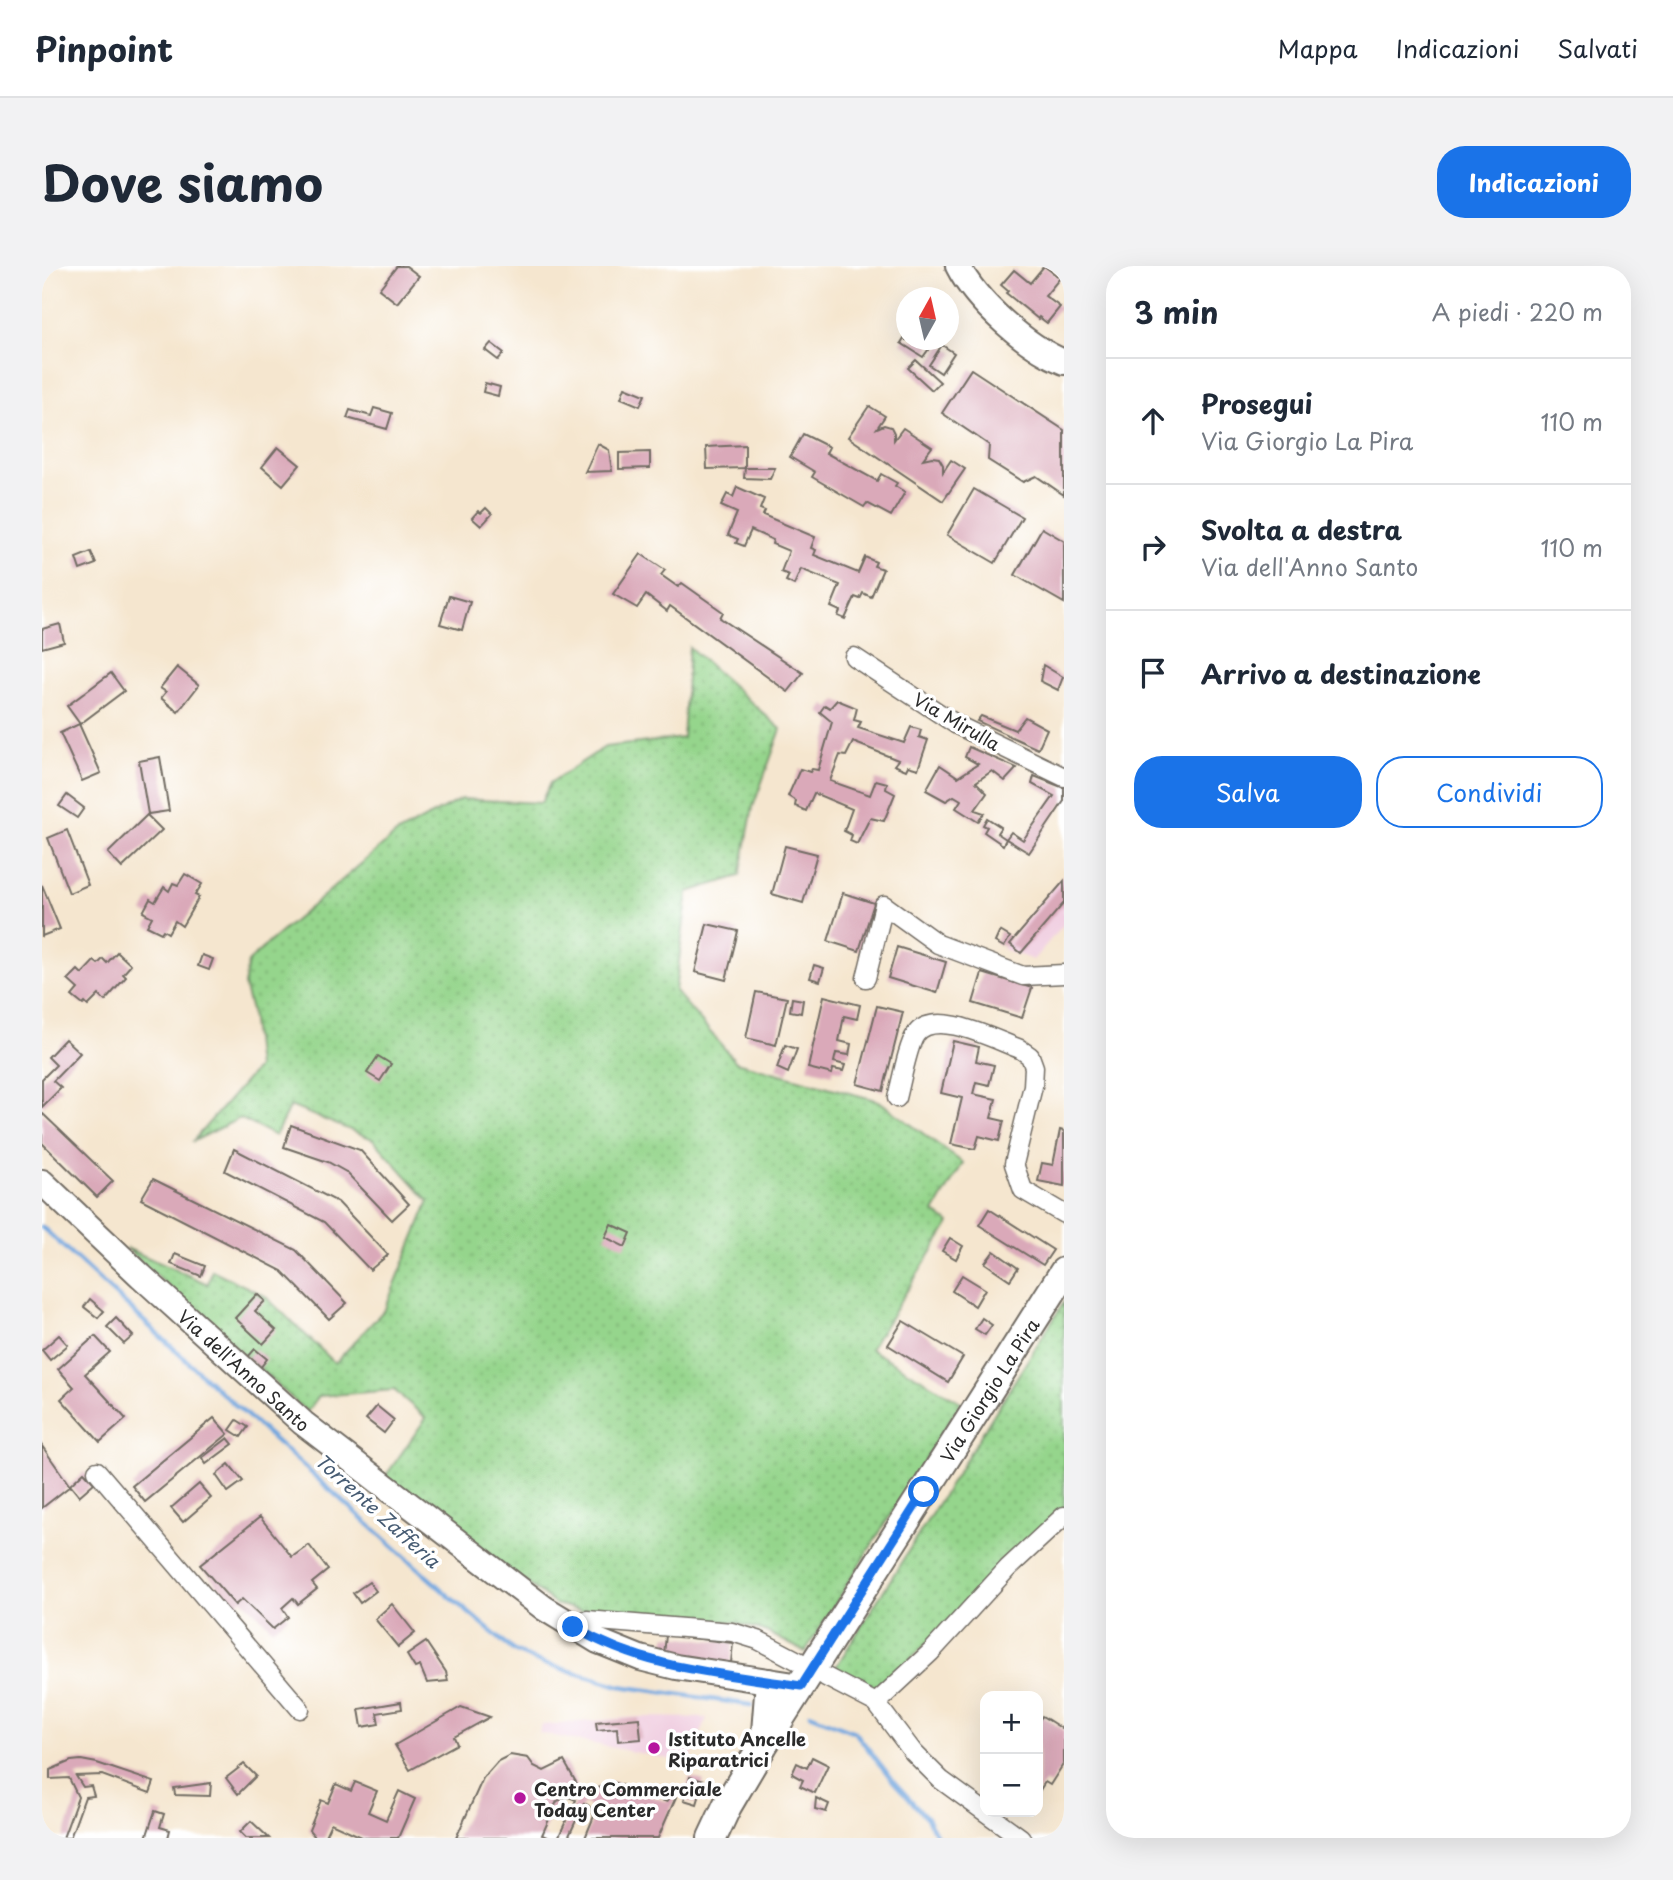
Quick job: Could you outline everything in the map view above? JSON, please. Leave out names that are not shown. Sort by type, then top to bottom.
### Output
[{"type":"main road","name":"Via Giorgio La Pira","points":[[712,1838],[727,1806],[763,1745],[1064,1272]]},
{"type":"street","points":[[958,266],[969,286],[1018,333],[1043,352],[1064,362]]},
{"type":"street","name":"Via Mirulla","points":[[854,657],[957,725],[1064,777]]},
{"type":"street","points":[[866,978],[884,905],[937,944],[1023,976],[1064,974]]},
{"type":"street","points":[[897,1098],[915,1035],[928,1024],[950,1024],[1020,1049],[1030,1056],[1034,1067],[1033,1086],[1014,1164],[1023,1190],[1064,1214]]},
{"type":"street","name":"Via dell'Anno Santo","points":[[42,1182],[303,1423],[544,1608],[573,1627],[611,1647],[656,1663],[768,1681],[809,1675]]},
{"type":"street","points":[[97,1471],[300,1709]]},
{"type":"street","points":[[876,1703],[931,1652],[1008,1568],[1064,1516]]},
{"type":"street","points":[[573,1627],[587,1620],[732,1632],[771,1646],[809,1675],[876,1703],[913,1752],[941,1780],[1021,1838]]},
{"type":"street","points":[[763,1745],[768,1681]]},
{"type":"shaded area","points":[[1064,874],[1064,924],[1033,960],[1002,949]]},
{"type":"shaded area","name":"Istituto Ancelle Riparatrici","points":[[639,1717],[707,1718],[689,1763],[539,1733],[542,1725]]},
{"type":"green space","points":[[689,647],[781,729],[753,807],[740,876],[688,892],[675,991],[736,1062],[879,1101],[963,1163],[934,1212],[950,1223],[870,1349],[961,1402],[805,1652],[765,1631],[734,1622],[590,1613],[555,1604],[385,1477],[426,1418],[394,1390],[319,1396],[307,1412],[126,1248],[208,1284],[212,1270],[265,1296],[335,1363],[385,1309],[429,1201],[373,1139],[290,1106],[275,1136],[240,1118],[192,1142],[257,1068],[251,1011],[244,985],[248,962],[396,834],[461,799],[541,803],[550,783],[605,747],[683,738]]},
{"type":"green space","points":[[1064,1302],[1064,1509],[876,1693],[834,1670]]},
{"type":"building","points":[[397,266],[406,266],[419,276],[397,303],[379,289]]},
{"type":"building","points":[[1044,266],[1060,278],[1045,296],[1060,307],[1047,323],[1006,293],[1008,291],[1001,285],[1014,270],[1030,283]]},
{"type":"building","points":[[491,343],[504,353],[498,360],[485,350]]},
{"type":"building","points":[[912,350],[928,350],[923,357]]},
{"type":"building","points":[[939,350],[954,353],[941,373],[929,365]]},
{"type":"building","points":[[916,360],[940,382],[932,390],[908,368]]},
{"type":"building","points":[[971,369],[1064,430],[1064,495],[1036,476],[1023,482],[988,460],[989,445],[942,413]]},
{"type":"building","points":[[485,383],[500,387],[498,396],[483,392]]},
{"type":"building","points":[[625,387],[645,395],[640,406],[621,398]]},
{"type":"building","points":[[869,406],[885,416],[877,428],[884,425],[891,427],[894,440],[903,428],[932,447],[923,459],[939,458],[943,472],[951,460],[965,469],[943,501],[848,437]]},
{"type":"building","points":[[374,408],[392,413],[387,429],[347,418],[350,410],[371,416]]},
{"type":"building","points":[[803,434],[829,447],[826,453],[877,481],[881,474],[897,483],[895,486],[905,492],[891,516],[867,503],[864,507],[812,477],[815,472],[790,457]]},
{"type":"building","points":[[598,444],[609,450],[612,471],[585,472]]},
{"type":"building","points":[[745,445],[745,468],[707,469],[706,447]]},
{"type":"building","points":[[278,447],[300,465],[283,485],[262,467]]},
{"type":"building","points":[[650,452],[650,468],[619,469],[619,453]]},
{"type":"building","points":[[745,468],[775,468],[770,479],[744,478]]},
{"type":"building","points":[[737,487],[764,499],[760,509],[765,511],[763,515],[815,537],[811,548],[816,550],[814,555],[858,573],[865,557],[876,562],[874,566],[883,569],[871,597],[863,593],[860,599],[855,597],[845,619],[838,616],[840,611],[831,607],[840,585],[801,569],[794,585],[786,581],[789,575],[781,572],[789,551],[751,530],[744,546],[736,543],[738,539],[728,535],[737,513],[721,506],[727,494],[733,497]]},
{"type":"building","points":[[974,489],[1022,517],[995,563],[947,535]]},
{"type":"building","points":[[486,508],[492,514],[481,526],[472,518],[478,511],[481,513]]},
{"type":"building","points":[[1042,528],[1064,541],[1064,603],[1015,575]]},
{"type":"building","points":[[91,552],[96,564],[80,570],[76,558]]},
{"type":"building","points":[[641,554],[665,570],[661,575],[678,587],[682,583],[723,612],[720,618],[803,673],[788,692],[670,606],[667,611],[646,595],[637,608],[613,594]]},
{"type":"building","points":[[449,596],[470,602],[462,630],[440,624]]},
{"type":"building","points":[[60,624],[64,642],[42,648],[42,629]]},
{"type":"building","points":[[1043,665],[1063,677],[1058,690],[1040,681]]},
{"type":"building","points":[[177,667],[199,685],[178,712],[161,698],[166,692],[160,688]]},
{"type":"building","points":[[111,673],[124,691],[80,724],[67,706]]},
{"type":"building","points":[[837,700],[857,708],[854,720],[861,722],[858,728],[904,743],[911,727],[921,730],[919,737],[928,740],[918,769],[908,766],[906,770],[894,765],[898,760],[853,742],[846,756],[840,755],[830,781],[870,795],[876,780],[887,783],[886,789],[895,794],[884,821],[870,818],[857,844],[850,841],[852,835],[844,831],[852,809],[814,793],[806,811],[795,806],[796,801],[788,796],[800,769],[810,772],[812,769],[818,770],[832,722],[820,712],[825,705],[830,708]]},
{"type":"building","points":[[981,716],[1015,730],[1025,717],[1047,729],[1038,749],[977,721]]},
{"type":"building","points":[[79,724],[101,773],[82,781],[60,733]]},
{"type":"building","points":[[969,747],[1017,768],[1005,781],[992,771],[976,782],[987,793],[975,810],[984,813],[978,822],[956,808],[961,800],[954,796],[946,801],[926,790],[940,765],[958,777],[978,764],[965,757]]},
{"type":"building","points":[[160,757],[169,811],[148,814],[139,761]]},
{"type":"building","points":[[1034,776],[1064,788],[1064,801],[1029,853],[1006,839],[1011,832],[1023,840],[1054,796],[1032,784]]},
{"type":"building","points":[[67,795],[84,808],[77,818],[59,806]]},
{"type":"building","points":[[147,815],[162,830],[122,868],[108,853]]},
{"type":"building","points":[[987,818],[1001,827],[997,833],[1006,839],[1003,845],[984,832],[987,827],[983,825]]},
{"type":"building","points":[[67,830],[88,885],[69,893],[48,838]]},
{"type":"building","points":[[785,846],[817,854],[803,903],[772,894]]},
{"type":"building","points":[[185,874],[202,884],[195,895],[199,897],[182,926],[175,921],[168,933],[163,930],[161,933],[147,926],[152,917],[143,912],[150,899],[155,902],[164,887],[169,891],[173,883],[178,885]]},
{"type":"building","points":[[1064,881],[1064,903],[1021,953],[1010,944]]},
{"type":"building","points":[[42,885],[60,929],[42,936]]},
{"type":"building","points":[[843,893],[874,903],[859,951],[828,941]]},
{"type":"building","points":[[707,924],[738,931],[726,980],[695,972]]},
{"type":"building","points":[[1000,931],[1010,937],[1004,947],[995,942]]},
{"type":"building","points":[[897,947],[946,962],[937,993],[888,978]]},
{"type":"building","points":[[117,952],[131,965],[123,974],[126,977],[105,1001],[99,995],[88,1006],[85,1003],[83,1005],[72,996],[78,989],[68,980],[78,970],[82,974],[94,961],[98,964],[103,959],[107,963]]},
{"type":"building","points":[[202,955],[213,959],[209,970],[198,966]]},
{"type":"building","points":[[814,965],[824,968],[820,981],[810,978]]},
{"type":"building","points":[[982,973],[1032,988],[1022,1018],[973,1003]]},
{"type":"building","points":[[756,992],[787,998],[776,1045],[746,1038]]},
{"type":"building","points":[[824,996],[860,1005],[857,1019],[844,1016],[839,1041],[851,1044],[849,1055],[836,1053],[834,1062],[845,1065],[843,1071],[833,1069],[832,1074],[808,1068]]},
{"type":"building","points":[[792,998],[803,1000],[801,1013],[790,1011]]},
{"type":"building","points":[[877,1006],[903,1012],[883,1091],[857,1084]]},
{"type":"building","points":[[65,1039],[80,1053],[53,1081],[61,1088],[42,1107],[42,1079],[56,1065],[48,1057]]},
{"type":"building","points":[[953,1041],[979,1047],[976,1061],[994,1065],[989,1085],[976,1082],[973,1094],[996,1099],[991,1118],[1004,1121],[999,1141],[979,1136],[975,1149],[951,1144],[962,1098],[941,1093]]},
{"type":"building","points":[[785,1045],[797,1049],[788,1073],[777,1068]]},
{"type":"building","points":[[378,1056],[391,1064],[380,1081],[367,1073]]},
{"type":"building","points":[[42,1113],[113,1181],[97,1197],[42,1143]]},
{"type":"building","points":[[291,1125],[360,1150],[409,1204],[392,1220],[346,1172],[328,1162],[284,1147]]},
{"type":"building","points":[[1060,1130],[1064,1131],[1064,1186],[1038,1181],[1042,1163],[1053,1165]]},
{"type":"building","points":[[234,1149],[338,1202],[388,1255],[370,1270],[324,1222],[225,1171]]},
{"type":"building","points":[[153,1179],[296,1250],[347,1303],[329,1319],[282,1271],[141,1199]]},
{"type":"building","points":[[989,1209],[1053,1250],[1043,1265],[979,1225]]},
{"type":"building","points":[[611,1224],[631,1233],[625,1247],[605,1237]]},
{"type":"building","points":[[950,1238],[963,1246],[956,1259],[942,1251]]},
{"type":"building","points":[[994,1251],[1018,1268],[1010,1280],[985,1263]]},
{"type":"building","points":[[175,1254],[205,1266],[201,1276],[171,1264]]},
{"type":"building","points":[[962,1275],[985,1289],[975,1306],[952,1291]]},
{"type":"building","points":[[257,1294],[265,1301],[255,1311],[276,1330],[263,1344],[235,1318]]},
{"type":"building","points":[[90,1299],[104,1311],[98,1318],[84,1307]]},
{"type":"building","points":[[116,1318],[133,1336],[124,1344],[107,1327]]},
{"type":"building","points":[[982,1318],[992,1325],[985,1335],[975,1329]]},
{"type":"building","points":[[903,1321],[963,1357],[948,1382],[888,1345]]},
{"type":"building","points":[[59,1335],[68,1345],[50,1360],[42,1350]]},
{"type":"building","points":[[95,1336],[110,1352],[85,1374],[126,1419],[100,1442],[61,1399],[74,1387],[58,1369]]},
{"type":"building","points":[[255,1349],[267,1359],[260,1368],[247,1358]]},
{"type":"building","points":[[377,1406],[394,1420],[384,1433],[366,1419]]},
{"type":"building","points":[[214,1418],[228,1434],[145,1502],[132,1486]]},
{"type":"building","points":[[237,1420],[248,1427],[241,1437],[230,1430]]},
{"type":"building","points":[[228,1438],[233,1444],[206,1464],[202,1458]]},
{"type":"building","points":[[42,1446],[70,1486],[42,1508]]},
{"type":"building","points":[[229,1464],[243,1481],[228,1492],[216,1475]]},
{"type":"building","points":[[84,1472],[94,1483],[79,1496],[70,1485]]},
{"type":"building","points":[[199,1484],[211,1498],[183,1522],[171,1508]]},
{"type":"building","points":[[260,1517],[292,1557],[309,1545],[328,1570],[312,1583],[317,1589],[298,1604],[293,1598],[282,1608],[288,1617],[273,1629],[242,1599],[235,1605],[200,1565]]},
{"type":"building","points":[[369,1582],[376,1591],[360,1603],[353,1593]]},
{"type":"building","points":[[392,1604],[415,1633],[398,1647],[375,1619]]},
{"type":"building","points":[[666,1635],[733,1643],[731,1663],[664,1655]]},
{"type":"building","points":[[426,1642],[446,1672],[448,1681],[427,1683],[420,1666],[415,1668],[407,1655]]},
{"type":"building","points":[[401,1702],[402,1709],[377,1713],[379,1724],[362,1727],[359,1709]]},
{"type":"building","points":[[461,1707],[490,1717],[454,1737],[457,1744],[410,1770],[395,1745]]},
{"type":"building","points":[[1043,1717],[1064,1730],[1064,1763],[1050,1785],[1045,1782],[1043,1785]]},
{"type":"building","points":[[639,1718],[641,1739],[618,1741],[617,1728],[597,1730],[596,1722]]},
{"type":"building","name":"Centro Commerciale Today Center","points":[[510,1755],[528,1758],[534,1766],[544,1771],[564,1761],[577,1784],[575,1787],[590,1794],[591,1791],[613,1782],[667,1802],[670,1795],[676,1797],[658,1838],[585,1838],[594,1816],[589,1806],[584,1803],[568,1838],[558,1838],[576,1800],[569,1797],[557,1801],[542,1835],[549,1838],[456,1838],[483,1778],[498,1761]]},
{"type":"building","points":[[812,1757],[828,1765],[815,1793],[800,1786],[803,1780],[792,1774],[797,1763],[807,1768]]},
{"type":"building","points":[[81,1760],[154,1782],[150,1793],[102,1775],[76,1776],[83,1787],[91,1786],[94,1796],[85,1797],[70,1838],[63,1838],[78,1797],[69,1778],[50,1779],[50,1770],[71,1761]]},
{"type":"building","points":[[244,1764],[256,1776],[238,1794],[226,1778]]},
{"type":"building","points":[[690,1777],[704,1781],[697,1804],[684,1800]]},
{"type":"building","points":[[355,1782],[377,1791],[368,1812],[386,1820],[399,1791],[415,1799],[398,1838],[364,1838],[331,1823],[324,1838],[316,1838],[309,1830],[321,1800],[328,1803],[336,1784],[351,1791]]},
{"type":"building","points":[[211,1783],[210,1796],[175,1795],[174,1788]]},
{"type":"building","points":[[816,1798],[829,1804],[826,1812],[815,1809]]},
{"type":"building","points":[[155,1811],[164,1814],[160,1827],[170,1830],[168,1838],[146,1838]]},
{"type":"building","points":[[251,1821],[269,1838],[246,1838],[240,1832]]},
{"type":"waterway","name":"Torrente Zafferia","points":[[42,1227],[214,1386],[514,1651],[536,1661],[620,1686],[751,1705]]},
{"type":"waterway","name":"Torrente Zafferia","points":[[810,1714],[855,1732],[894,1782],[927,1818],[938,1838]]},
{"type":"place","name":"Istituto Ancelle Riparatrici","points":[[654,1748]]},
{"type":"place","name":"Centro Commerciale Today Center","points":[[520,1798]]},
{"type":"route","points":[[573,1627],[611,1647],[656,1663],[801,1686],[924,1492]]}]
